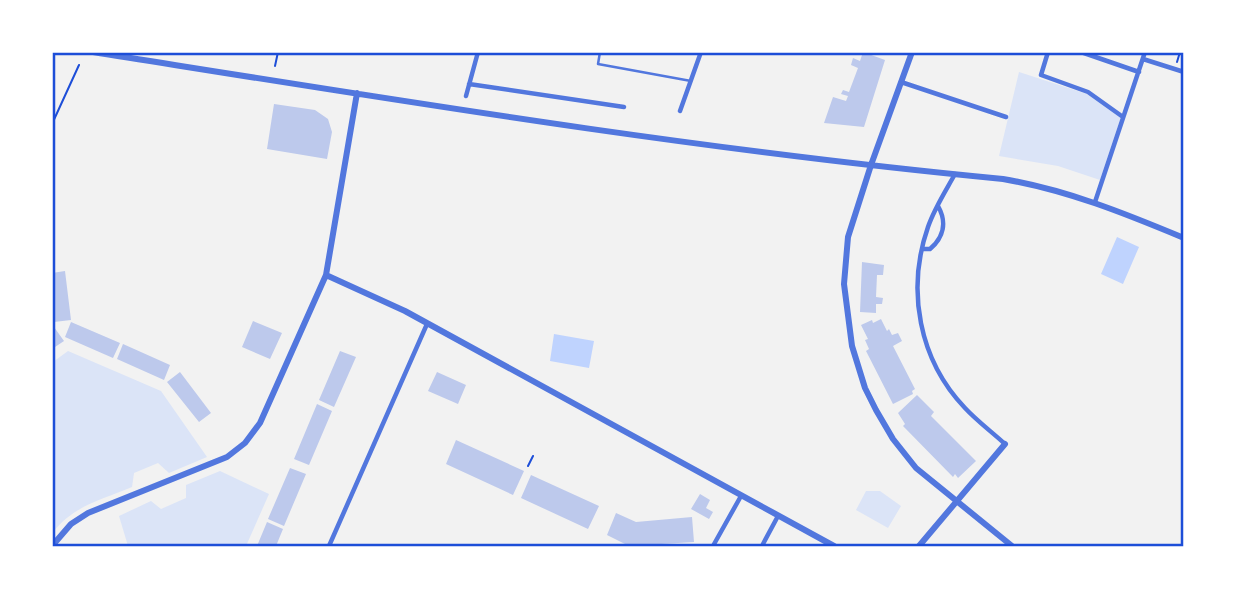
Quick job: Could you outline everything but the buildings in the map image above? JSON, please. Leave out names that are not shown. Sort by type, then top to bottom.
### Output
[{"type":"street","points":[[93,52],[707,146],[1040,186],[1096,202],[1184,238]]},
{"type":"street","points":[[466,96],[478,52]]},
{"type":"street","points":[[680,111],[701,52]]},
{"type":"street","points":[[912,52],[871,164],[848,237],[845,308],[856,364],[865,388],[893,439],[916,468],[1013,547]]},
{"type":"street","points":[[1048,52],[1041,75],[1088,92],[1124,117]]},
{"type":"street","points":[[1082,52],[1139,72]]},
{"type":"street","points":[[1096,202],[1144,56],[1184,72]]},
{"type":"street","points":[[900,81],[1006,117]]},
{"type":"street","points":[[470,84],[624,107]]},
{"type":"street","points":[[52,546],[63,531],[79,518],[227,457],[245,443],[266,413],[326,275],[357,93]]},
{"type":"street","points":[[919,547],[1005,444],[964,408],[945,383],[929,354],[920,326],[917,298],[922,249],[928,227],[955,174]]},
{"type":"street","points":[[922,249],[930,249],[942,235],[943,216],[938,205]]},
{"type":"street","points":[[326,275],[405,311],[834,547]]},
{"type":"street","points":[[329,547],[427,324]]},
{"type":"street","points":[[713,547],[741,496]]},
{"type":"street","points":[[765,547],[763,544],[778,516]]},
{"type":"lane","points":[[600,52],[597,64],[691,81]]},
{"type":"path","points":[[275,66],[278,52]]},
{"type":"path","points":[[1175,69],[1180,52]]},
{"type":"path","points":[[52,124],[79,65]]},
{"type":"path","points":[[528,467],[533,456]]},
{"type":"shaded area","points":[[1019,72],[1087,94],[1121,117],[1100,180],[1058,166],[999,156]]},
{"type":"shaded area","points":[[68,351],[161,391],[207,457],[169,473],[158,463],[134,473],[132,487],[79,509],[53,532],[53,362]]},
{"type":"shaded area","points":[[220,471],[269,494],[246,546],[128,546],[119,516],[151,501],[161,509],[186,498],[186,485]]},
{"type":"shaded area","points":[[866,491],[880,491],[901,506],[888,528],[856,510]]},
{"type":"water","points":[[1117,237],[1139,247],[1123,284],[1101,274]]},
{"type":"water","points":[[554,334],[594,341],[589,368],[550,361]]}]
